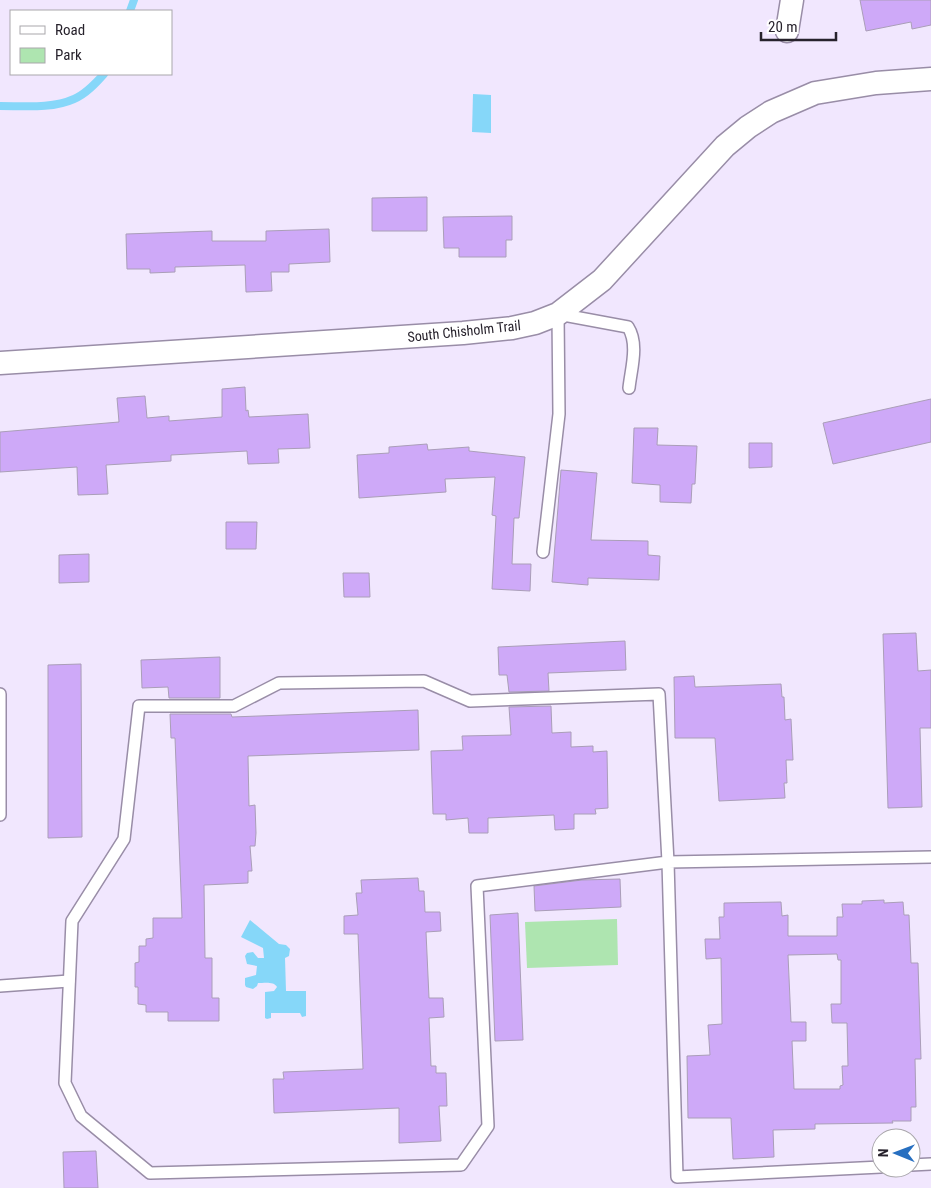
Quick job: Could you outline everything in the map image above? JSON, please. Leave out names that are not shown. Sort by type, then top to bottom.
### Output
[{"type":"street","points":[[787,31],[792,0]]},
{"type":"street","name":"South Chisholm Trail","points":[[0,363],[464,333],[512,328],[535,323],[558,314],[602,280],[725,146],[748,127],[771,112],[815,93],[876,83],[931,79]]},
{"type":"lane","points":[[543,552],[559,414],[558,314],[628,327],[632,333],[634,343],[629,388]]},
{"type":"lane","points":[[871,1167],[677,1177],[668,862],[659,694],[470,701],[424,681],[279,683],[234,706],[139,706],[124,838],[72,921],[65,1083],[80,1116],[150,1172],[461,1165],[488,1126],[477,886],[668,862],[931,857]]},
{"type":"lane","points":[[0,694],[0,815]]},
{"type":"lane","points":[[0,986],[69,982]]},
{"type":"green space","points":[[617,919],[618,965],[527,968],[525,922]]},
{"type":"water","points":[[473,94],[491,95],[491,133],[472,132]]},
{"type":"water","points":[[250,920],[279,944],[286,945],[290,949],[289,956],[285,958],[286,991],[306,991],[306,1016],[302,1017],[300,1013],[271,1013],[271,1018],[267,1019],[265,1018],[265,992],[274,991],[277,987],[276,985],[258,983],[253,989],[246,987],[245,978],[256,975],[257,966],[247,964],[245,956],[247,953],[253,952],[258,958],[264,958],[263,948],[241,937]]},
{"type":"building","points":[[860,0],[931,0],[931,25],[912,29],[911,22],[866,31]]},
{"type":"building","points":[[427,197],[427,231],[372,231],[372,198]]},
{"type":"building","points":[[512,216],[512,240],[506,240],[506,257],[459,257],[459,248],[444,248],[443,217]]},
{"type":"building","points":[[329,229],[330,262],[289,264],[289,272],[271,272],[272,291],[246,292],[245,265],[175,267],[175,272],[150,273],[150,269],[127,269],[126,234],[212,231],[212,241],[266,241],[266,231]]},
{"type":"building","points":[[245,387],[246,411],[248,410],[249,417],[308,414],[310,448],[278,449],[279,463],[248,464],[247,451],[171,455],[171,461],[106,465],[108,494],[78,495],[77,467],[0,472],[0,432],[119,422],[117,398],[145,396],[147,418],[169,416],[169,421],[222,417],[222,389]]},
{"type":"building","points":[[931,399],[931,442],[833,464],[823,423]]},
{"type":"building","points":[[634,428],[658,428],[657,445],[697,446],[695,484],[692,484],[691,503],[660,502],[660,485],[632,483]]},
{"type":"building","points":[[749,443],[772,443],[772,467],[749,468]]},
{"type":"building","points":[[427,444],[428,450],[469,447],[469,451],[525,457],[519,518],[514,518],[512,564],[531,564],[530,591],[492,589],[496,516],[492,515],[495,477],[445,479],[446,492],[359,498],[357,455],[389,453],[389,447]]},
{"type":"building","points":[[561,470],[597,473],[591,540],[648,541],[648,555],[660,556],[659,580],[588,578],[588,585],[552,582]]},
{"type":"building","points":[[226,522],[257,522],[256,549],[226,549]]},
{"type":"building","points":[[89,554],[89,582],[59,583],[59,555]]},
{"type":"building","points":[[343,573],[369,573],[370,597],[344,597]]},
{"type":"building","points":[[916,633],[918,671],[931,670],[931,728],[920,728],[922,807],[888,808],[883,634]]},
{"type":"building","points":[[625,641],[626,670],[548,673],[549,691],[509,692],[507,675],[499,675],[498,647]]},
{"type":"building","points":[[220,657],[220,698],[169,698],[168,687],[142,688],[141,660]]},
{"type":"building","points":[[81,664],[82,837],[48,838],[48,665]]},
{"type":"building","points":[[694,676],[695,687],[781,684],[782,697],[784,697],[785,720],[791,719],[793,760],[786,760],[787,783],[784,783],[785,798],[719,801],[715,738],[675,738],[674,677]]},
{"type":"building","points":[[551,706],[552,733],[571,732],[571,747],[593,746],[593,752],[607,751],[608,808],[595,809],[596,814],[574,814],[574,829],[555,830],[554,815],[488,818],[488,833],[469,833],[468,818],[446,820],[446,814],[433,814],[431,751],[463,750],[462,736],[511,735],[509,707]]},
{"type":"building","points":[[418,710],[419,750],[248,756],[249,806],[255,805],[256,833],[255,846],[250,846],[252,871],[248,871],[248,883],[204,885],[205,958],[212,958],[212,998],[219,998],[219,1021],[168,1021],[168,1012],[146,1012],[146,1005],[138,1004],[138,987],[135,987],[135,963],[139,962],[139,946],[146,946],[146,939],[153,938],[153,918],[182,918],[175,738],[171,738],[170,714],[231,714],[232,717]]},
{"type":"building","points":[[418,878],[419,891],[424,891],[425,912],[440,912],[441,931],[426,932],[429,998],[443,998],[444,1017],[429,1018],[431,1066],[436,1066],[436,1073],[446,1073],[447,1106],[439,1106],[441,1141],[399,1143],[399,1108],[274,1113],[273,1079],[284,1079],[283,1072],[363,1069],[358,934],[344,934],[344,916],[358,915],[356,893],[362,893],[361,880]]},
{"type":"building","points":[[620,879],[621,907],[535,911],[534,886],[582,880]]},
{"type":"building","points":[[884,900],[884,903],[903,902],[904,915],[909,915],[911,963],[918,963],[921,1059],[915,1059],[916,1107],[911,1107],[911,1121],[815,1124],[815,1129],[773,1130],[774,1157],[733,1159],[731,1118],[688,1118],[687,1056],[710,1055],[708,1025],[722,1024],[721,958],[706,959],[705,939],[720,939],[719,917],[724,917],[724,903],[781,902],[782,916],[788,915],[788,936],[837,936],[837,917],[843,917],[842,904],[862,904],[862,901]],"holes":[[[837,954],[838,960],[841,960],[841,1004],[831,1004],[832,1023],[847,1023],[848,1066],[842,1066],[843,1085],[840,1086],[840,1089],[794,1089],[792,1041],[806,1041],[806,1022],[791,1022],[788,955]]]},
{"type":"building","points":[[518,913],[523,1040],[495,1041],[490,915]]},
{"type":"building","points":[[96,1151],[98,1188],[64,1188],[63,1152]]},
{"type":"waterway","points":[[130,10],[134,0]]},
{"type":"waterway","points":[[0,106],[38,106],[65,102],[83,94],[103,75]]}]
